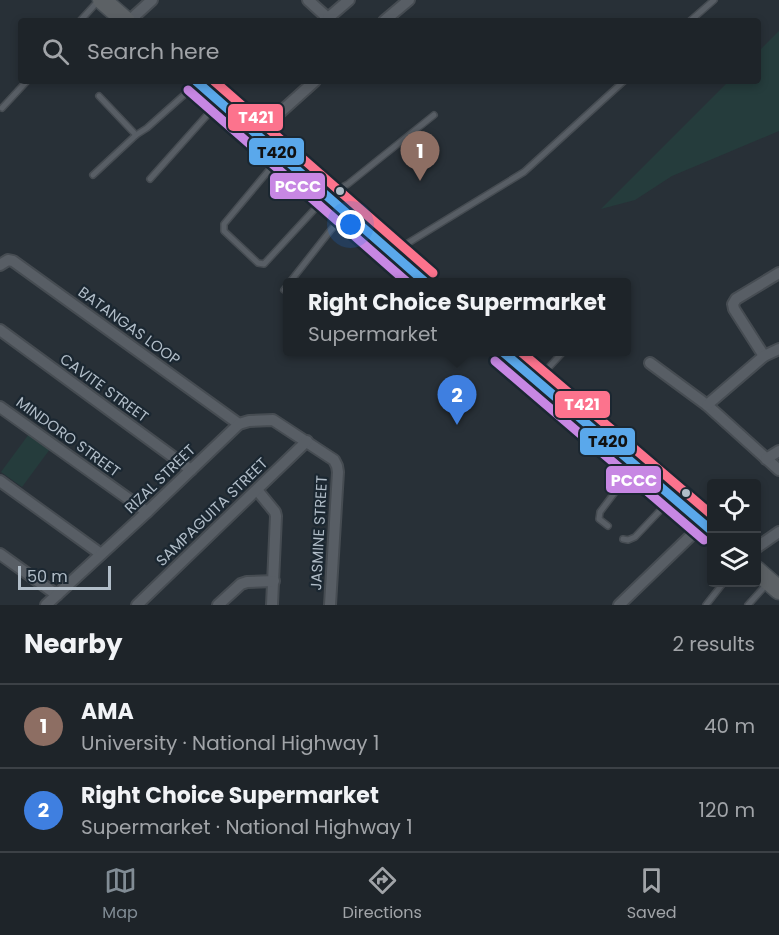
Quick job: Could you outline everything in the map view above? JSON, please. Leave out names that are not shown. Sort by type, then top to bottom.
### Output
[{"type":"highway","points":[[199,84],[420,278]]},
{"type":"highway","points":[[510,356],[707,528]]},
{"type":"street","points":[[115,10],[152,0]]},
{"type":"street","points":[[308,0],[328,18]]},
{"type":"street","points":[[332,18],[349,0]]},
{"type":"street","points":[[388,18],[409,0]]},
{"type":"street","points":[[256,134],[312,84]]},
{"type":"street","name":"BATANGAS LOOP","points":[[0,265],[8,260],[14,261],[239,424]]},
{"type":"street","points":[[764,356],[733,304],[736,298],[779,273]]},
{"type":"street","name":"CAVITE STREET","points":[[0,330],[190,470]]},
{"type":"street","points":[[707,405],[764,356],[779,349]]},
{"type":"street","points":[[650,363],[707,405],[779,470]]},
{"type":"street","name":"MINDORO STREET","points":[[0,406],[147,513]]},
{"type":"street","points":[[239,424],[249,421],[273,420],[307,441]]},
{"type":"street","name":"RIZAL STREET","points":[[45,605],[147,513],[239,424]]},
{"type":"street","name":"SAMPAGUITA STREET","points":[[137,605],[307,441]]},
{"type":"street","name":"JASMINE STREET","points":[[307,441],[333,460],[338,472],[330,605]]},
{"type":"street","points":[[766,459],[779,452]]},
{"type":"street","points":[[0,481],[101,554]]},
{"type":"street","points":[[257,490],[276,516],[272,605]]},
{"type":"street","points":[[619,605],[707,528]]},
{"type":"street","points":[[761,545],[779,532]]},
{"type":"street","points":[[0,554],[57,595]]},
{"type":"street","points":[[218,605],[240,584],[274,581]]},
{"type":"lane","points":[[693,18],[714,0]]},
{"type":"lane","points":[[90,18],[115,10]]},
{"type":"lane","points":[[2,108],[24,84]]},
{"type":"lane","points":[[93,175],[184,95],[193,84]]},
{"type":"lane","points":[[391,253],[524,172],[621,84]]},
{"type":"lane","points":[[99,96],[136,135]]},
{"type":"lane","points":[[150,179],[219,102]]},
{"type":"lane","points":[[281,155],[223,225],[224,231],[262,265],[327,195],[348,184],[434,115]]},
{"type":"lane","points":[[293,278],[347,213]]},
{"type":"lane","points":[[537,380],[558,356]]},
{"type":"lane","points":[[608,526],[599,519],[600,512],[635,465]]},
{"type":"lane","points":[[623,539],[628,540],[635,537],[672,497]]},
{"type":"lane","points":[[748,605],[768,580]]},
{"type":"lane","points":[[706,605],[720,587]]},
{"type":"green space","points":[[779,31],[779,131],[672,176],[635,200],[601,209],[726,84],[761,84],[761,49]]},
{"type":"green space","points":[[29,434],[50,449],[22,487],[1,472]]},
{"type":"transit line","name":"T420","points":[[199,84],[420,278]]},
{"type":"transit line","name":"T421","points":[[217,84],[433,273]]},
{"type":"transit line","name":"PCCC","points":[[188,90],[402,278]]},
{"type":"transit line","name":"T420","points":[[508,356],[707,527]]},
{"type":"transit line","name":"T421","points":[[526,356],[707,511]]},
{"type":"transit line","name":"PCCC","points":[[495,361],[704,540]]},
{"type":"place","name":"AMA","points":[[420,181]]},
{"type":"place","name":"Right Choice Supermarket","points":[[457,425]]}]
